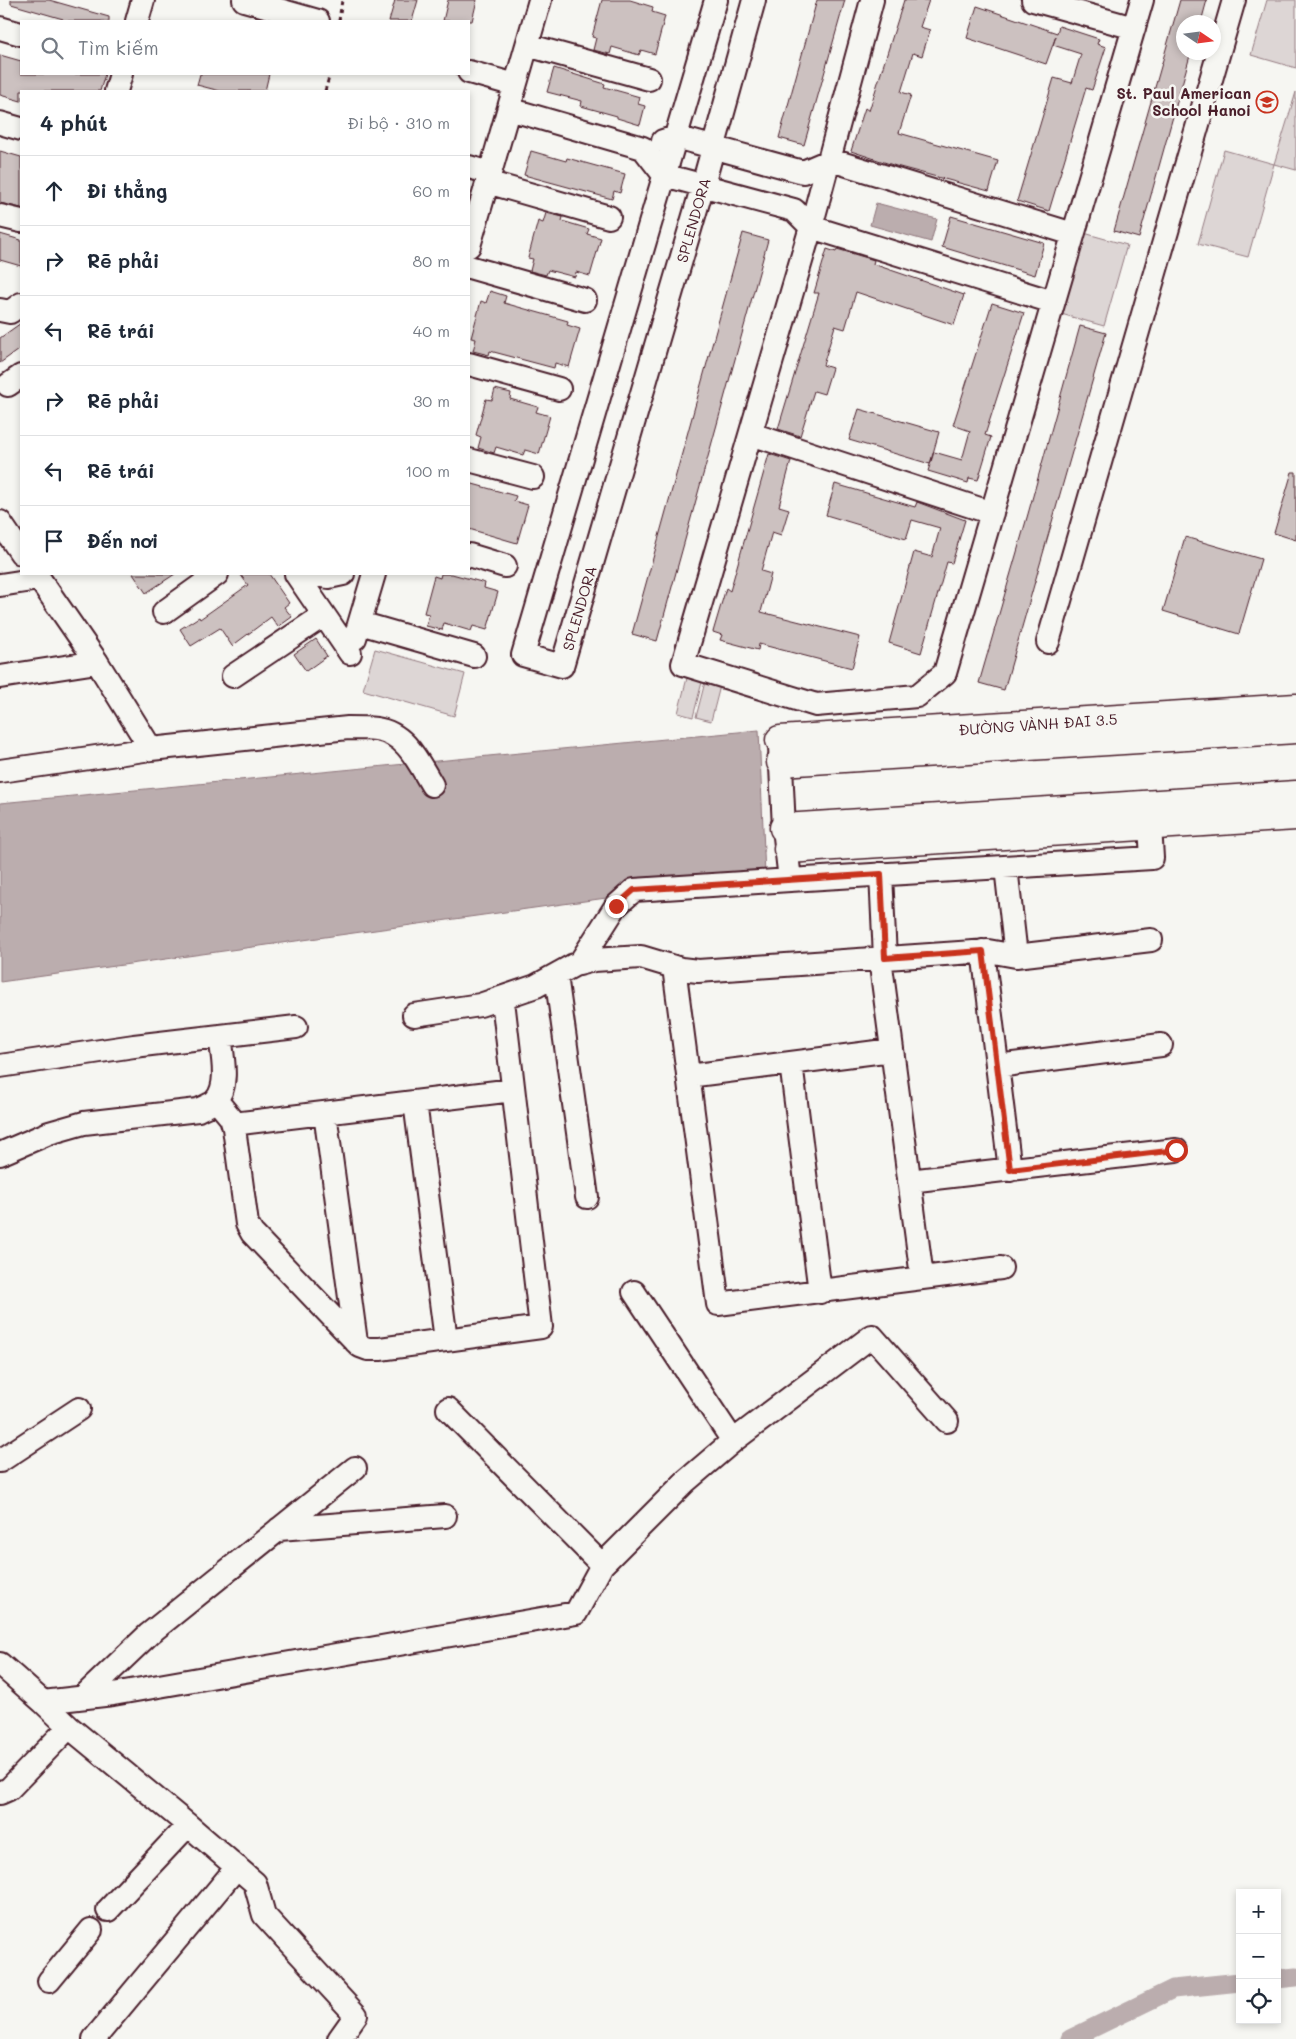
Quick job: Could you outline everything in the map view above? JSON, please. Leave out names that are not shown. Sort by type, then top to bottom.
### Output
[{"type":"main road","name":"ĐƯỜNG VÀNH ĐAI 3.5","points":[[781,751],[1296,708]]},
{"type":"main road","name":"ĐƯỜNG VÀNH ĐAI 3.5","points":[[781,751],[1296,729]]},
{"type":"main road","points":[[786,838],[1296,795]]},
{"type":"main road","points":[[786,838],[1150,826],[1296,816]]},
{"type":"street","points":[[137,20],[143,0]]},
{"type":"street","points":[[244,0],[314,20]]},
{"type":"street","points":[[470,240],[482,174],[509,109],[540,0]]},
{"type":"street","name":"SPLENDORA","points":[[716,0],[523,655],[562,666],[703,185],[754,0]]},
{"type":"street","points":[[872,0],[812,227],[683,664],[816,705],[917,696],[945,673],[1142,0]]},
{"type":"street","points":[[1033,0],[1134,28]]},
{"type":"street","points":[[1048,642],[1234,0]]},
{"type":"street","points":[[0,28],[20,34]]},
{"type":"street","points":[[527,45],[649,79]]},
{"type":"street","points":[[470,72],[516,85]]},
{"type":"street","points":[[509,109],[643,148],[664,175],[794,210],[812,227],[1053,302]]},
{"type":"street","points":[[0,123],[20,129]]},
{"type":"street","points":[[643,148],[676,136],[803,172],[829,161],[1073,234]]},
{"type":"street","points":[[482,174],[609,217]]},
{"type":"street","points":[[0,216],[20,221]]},
{"type":"street","points":[[470,267],[585,300]]},
{"type":"street","points":[[0,310],[10,312],[20,305]]},
{"type":"street","points":[[470,364],[559,389]]},
{"type":"street","points":[[750,434],[992,513]]},
{"type":"street","points":[[470,460],[533,477]]},
{"type":"street","points":[[0,522],[20,552]]},
{"type":"street","points":[[470,555],[505,566]]},
{"type":"street","points":[[164,612],[216,575]]},
{"type":"street","points":[[297,575],[350,653],[374,575]]},
{"type":"street","points":[[315,575],[329,577],[339,575]]},
{"type":"street","points":[[0,585],[37,576],[96,662],[151,749]]},
{"type":"street","points":[[233,676],[324,615]]},
{"type":"street","points":[[360,623],[474,656]]},
{"type":"street","points":[[0,677],[96,662]]},
{"type":"street","points":[[0,771],[151,749],[348,728],[377,729],[391,733],[412,750],[432,785]]},
{"type":"street","points":[[781,751],[790,880]]},
{"type":"street","points":[[579,964],[616,906],[634,890],[1152,858],[1150,826]]},
{"type":"street","points":[[1006,867],[1016,956]]},
{"type":"street","points":[[881,874],[883,958],[892,1050],[922,1277]]},
{"type":"street","points":[[414,1015],[480,1005],[536,986],[579,964],[615,958],[640,958],[698,972],[983,951],[1016,956],[1151,940]]},
{"type":"street","points":[[983,951],[1010,1170]]},
{"type":"street","points":[[674,967],[718,1304],[1001,1268]]},
{"type":"street","points":[[556,976],[587,1196]]},
{"type":"street","points":[[216,1100],[231,1118],[233,1124],[247,1224],[252,1232],[363,1348],[380,1349],[541,1328],[504,1009]]},
{"type":"street","points":[[0,1066],[296,1027]]},
{"type":"street","points":[[0,1154],[49,1133],[84,1123],[198,1110],[216,1100],[222,1090],[223,1072],[220,1036]]},
{"type":"street","points":[[997,1066],[1161,1045]]},
{"type":"street","points":[[688,1076],[892,1050]]},
{"type":"street","points":[[791,1063],[820,1292]]},
{"type":"street","points":[[233,1124],[513,1090]]},
{"type":"street","points":[[415,1102],[446,1340]]},
{"type":"street","points":[[325,1113],[356,1342]]},
{"type":"street","points":[[910,1181],[1176,1150]]},
{"type":"street","points":[[634,1292],[733,1441]]},
{"type":"street","points":[[43,1702],[123,1692],[576,1613],[602,1565],[686,1481],[733,1441],[872,1336],[947,1421]]},
{"type":"street","points":[[0,1461],[79,1409]]},
{"type":"street","points":[[448,1409],[602,1565]]},
{"type":"street","points":[[83,1698],[149,1634],[355,1468]]},
{"type":"street","points":[[279,1529],[445,1516]]},
{"type":"street","points":[[0,1664],[69,1727],[255,1883],[264,1915],[356,2016],[339,2039]]},
{"type":"street","points":[[0,1793],[9,1789],[69,1727]]},
{"type":"street","points":[[108,1910],[188,1825]]},
{"type":"street","points":[[94,2039],[237,1867]]},
{"type":"street","points":[[49,1981],[91,1930]]},
{"type":"path","points":[[339,20],[342,0]]},
{"type":"path","points":[[325,90],[330,75]]},
{"type":"shaded area","points":[[1267,0],[1296,0],[1296,68],[1251,55]]},
{"type":"shaded area","points":[[1296,92],[1296,170],[1274,164]]},
{"type":"shaded area","points":[[1224,150],[1274,164],[1248,257],[1198,244]]},
{"type":"shaded area","points":[[876,203],[937,219],[931,242],[870,225]]},
{"type":"shaded area","points":[[1084,233],[1127,245],[1104,326],[1061,314]]},
{"type":"shaded area","points":[[375,649],[465,674],[454,716],[363,690]]},
{"type":"shaded area","points":[[687,678],[702,682],[693,717],[678,713]]},
{"type":"shaded area","points":[[705,682],[720,686],[711,721],[696,717]]},
{"type":"shaded area","points":[[759,730],[765,876],[0,982],[0,803]]},
{"type":"building","points":[[11,0],[49,0],[109,17],[109,20],[62,20],[11,4]]},
{"type":"building","points":[[395,0],[418,0],[412,20],[389,20]]},
{"type":"building","points":[[448,0],[477,0],[472,21],[443,20]]},
{"type":"building","points":[[602,0],[630,0],[653,7],[652,12],[665,16],[655,54],[641,50],[639,55],[612,47],[610,54],[593,50],[596,38],[592,37]]},
{"type":"building","points":[[817,0],[845,0],[804,145],[779,138]]},
{"type":"building","points":[[904,0],[929,0],[920,27],[930,30],[922,56],[913,53],[901,92],[911,95],[899,133],[998,161],[989,191],[896,166],[851,151],[865,108],[869,111]]},
{"type":"building","points":[[1180,0],[1207,0],[1203,15],[1176,15],[1176,60],[1189,60],[1139,238],[1114,231]]},
{"type":"building","points":[[977,6],[1057,33],[1059,26],[1099,39],[1097,44],[1106,47],[1092,90],[1086,88],[1049,211],[1017,201],[1054,78],[1072,83],[1081,54],[1053,45],[1056,36],[1046,64],[967,38]]},
{"type":"building","points":[[0,55],[20,61],[20,75],[105,75],[100,90],[20,90],[20,101],[0,95]]},
{"type":"building","points":[[554,68],[605,84],[604,87],[640,97],[638,104],[645,106],[640,125],[617,118],[617,116],[581,106],[582,101],[547,92]]},
{"type":"building","points":[[200,75],[269,75],[265,90],[216,90],[197,85]]},
{"type":"building","points":[[0,151],[20,157],[20,208],[0,203]]},
{"type":"building","points":[[531,151],[566,161],[567,158],[625,174],[620,193],[614,191],[612,199],[524,175]]},
{"type":"building","points":[[546,213],[563,217],[562,221],[589,229],[587,234],[601,238],[590,276],[576,272],[575,277],[548,270],[546,275],[530,271],[533,259],[528,258],[538,221],[543,223]]},
{"type":"building","points":[[951,216],[1044,243],[1035,275],[942,247]]},
{"type":"building","points":[[743,233],[768,240],[657,641],[632,634]]},
{"type":"building","points":[[0,234],[20,240],[20,266],[0,260]]},
{"type":"building","points":[[827,249],[836,252],[837,249],[874,260],[873,264],[964,295],[954,325],[856,292],[845,329],[835,326],[823,365],[832,368],[824,394],[814,391],[800,436],[778,429],[819,293],[814,293]]},
{"type":"building","points":[[490,291],[506,296],[504,303],[568,321],[567,325],[580,329],[569,367],[555,363],[554,368],[490,351],[489,355],[473,351],[476,339],[471,338],[481,301],[486,303]]},
{"type":"building","points":[[992,303],[1024,313],[985,435],[991,437],[978,480],[969,478],[968,483],[928,471],[934,452],[962,460],[970,431],[953,425]]},
{"type":"building","points":[[20,324],[20,349],[0,363],[0,338]]},
{"type":"building","points":[[1080,326],[1106,333],[1004,690],[979,683]]},
{"type":"building","points":[[495,389],[511,393],[510,399],[538,407],[536,412],[550,416],[539,454],[525,450],[523,455],[496,447],[494,453],[478,448],[481,437],[476,435],[486,399],[492,400]]},
{"type":"building","points":[[859,409],[939,432],[930,464],[849,440]]},
{"type":"building","points":[[769,454],[791,461],[779,506],[789,509],[781,535],[772,532],[761,571],[771,574],[761,612],[860,637],[852,668],[759,644],[758,650],[720,640],[722,635],[713,632],[726,588],[730,591]]},
{"type":"building","points":[[1292,472],[1296,472],[1296,540],[1274,533]]},
{"type":"building","points":[[470,483],[516,496],[514,501],[528,505],[517,543],[470,529]]},
{"type":"building","points":[[835,484],[915,507],[917,502],[965,520],[952,563],[947,562],[921,653],[889,643],[914,552],[932,557],[940,528],[912,520],[906,539],[826,515]]},
{"type":"building","points":[[1185,537],[1261,559],[1239,634],[1163,611]]},
{"type":"building","points":[[134,575],[173,575],[146,593]]},
{"type":"building","points":[[241,575],[270,575],[289,603],[284,607],[292,617],[278,627],[271,617],[232,646],[220,628],[191,646],[180,629],[199,617],[200,619],[248,585]]},
{"type":"building","points":[[441,575],[456,575],[485,583],[484,588],[498,592],[487,630],[473,626],[471,631],[444,623],[442,630],[426,626],[429,614],[424,613],[434,576],[440,578]]},
{"type":"building","points":[[316,639],[327,656],[306,671],[294,654]]},
{"type":"waterway","points":[[1281,1979],[1296,1977]]},
{"type":"waterway","points":[[1070,2039],[1173,1989],[1236,1982]]},
{"type":"place","name":"St. Paul American School Hanoi","points":[[1267,102]]},
{"type":"route","points":[[616,906],[634,890],[881,874],[885,958],[983,951],[1010,1170],[1176,1150]]}]
